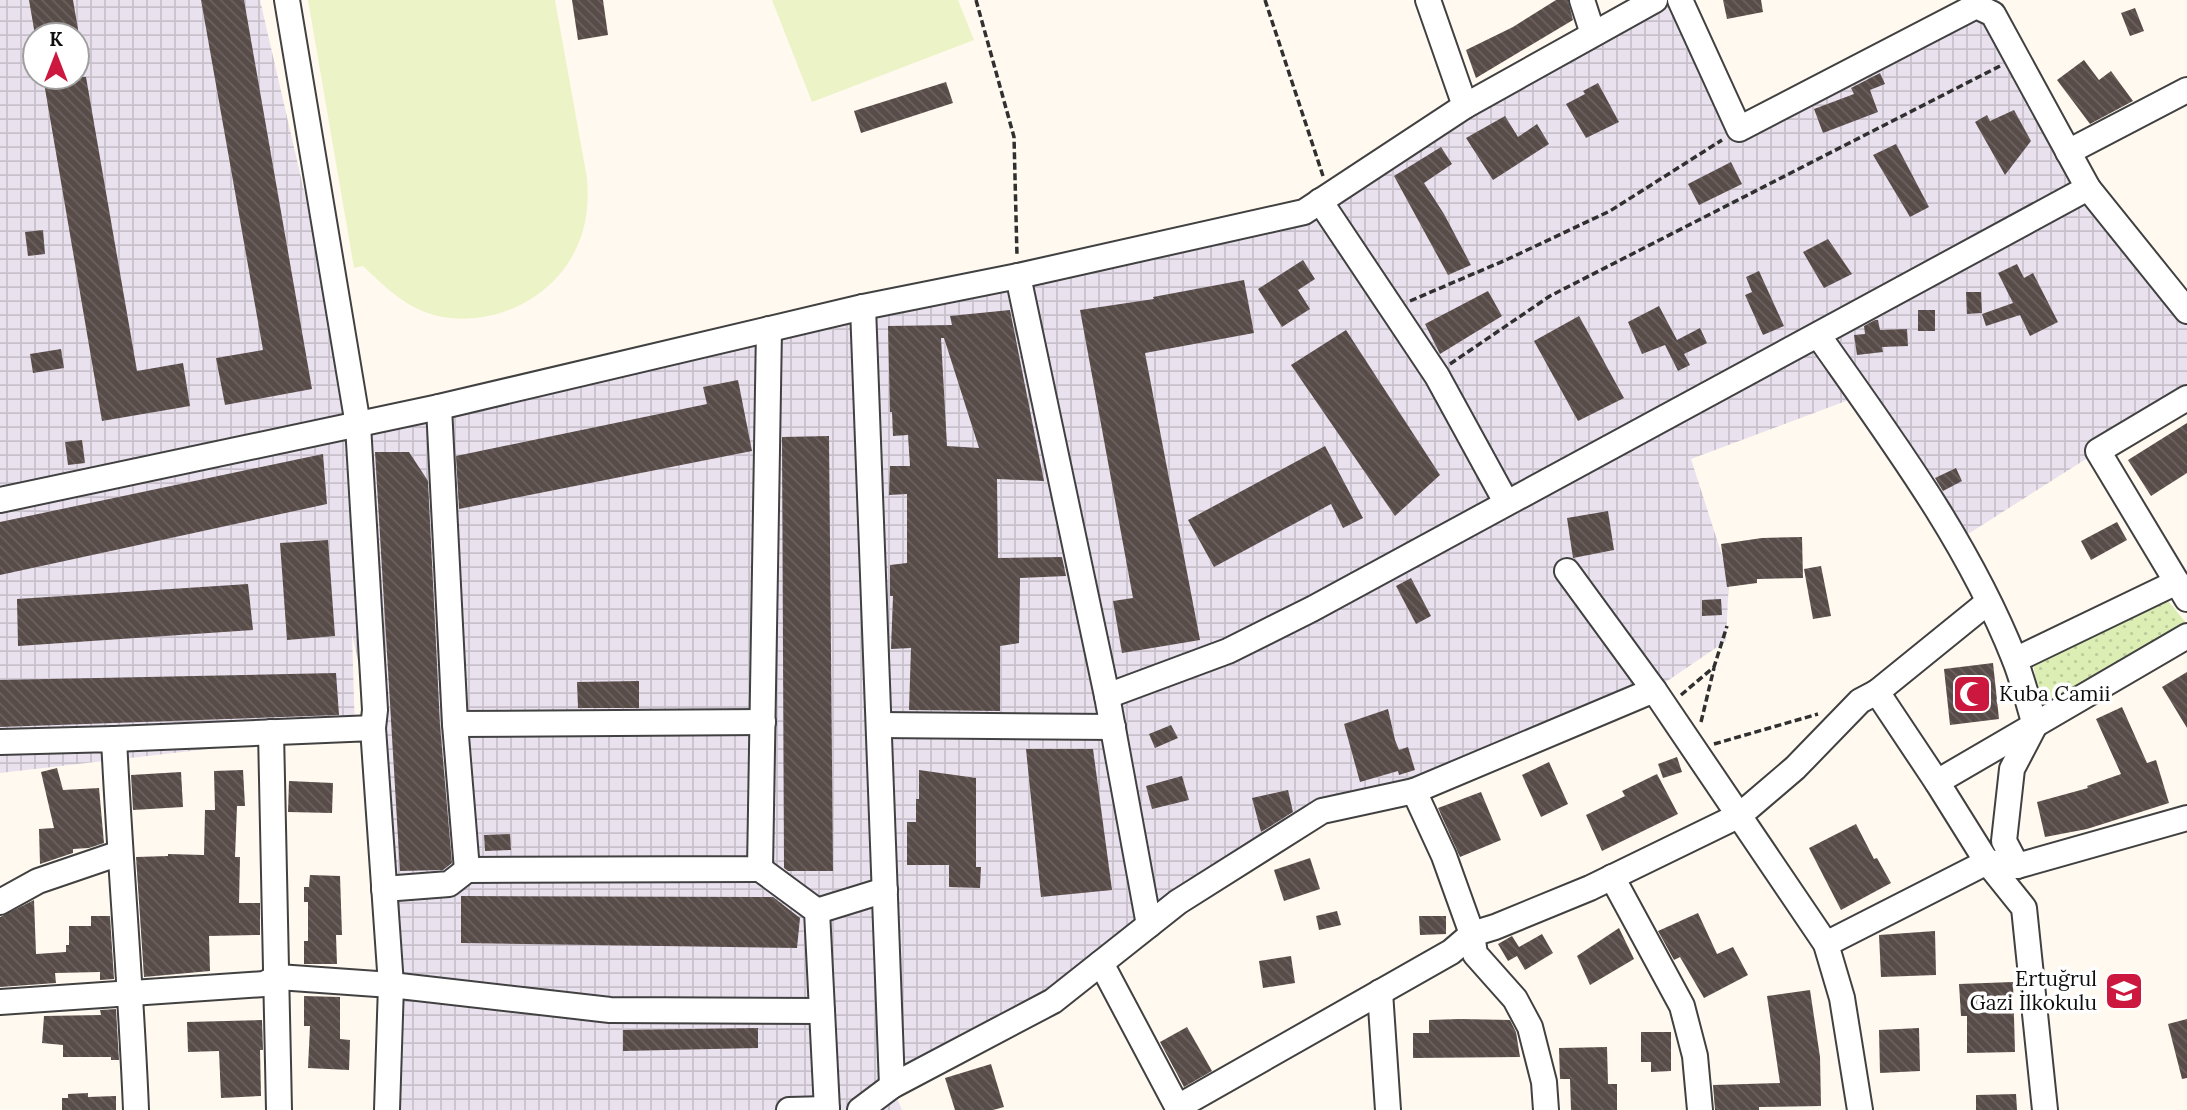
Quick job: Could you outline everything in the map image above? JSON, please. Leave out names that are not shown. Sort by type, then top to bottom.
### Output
[{"type":"street","points":[[287,0],[358,425],[375,710],[373,728],[391,985],[387,1110]]},
{"type":"street","points":[[1428,0],[1465,106]]},
{"type":"street","points":[[1582,0],[1593,34]]},
{"type":"street","points":[[0,500],[358,425],[863,307],[1018,276],[1304,212],[1465,106],[1655,0]]},
{"type":"street","points":[[1680,0],[1739,129],[1976,6],[1993,13],[2088,188],[2187,311]]},
{"type":"street","points":[[2068,152],[2187,90]]},
{"type":"street","points":[[1107,696],[1228,651],[1312,609],[2088,188]]},
{"type":"street","points":[[1324,198],[1437,376],[1507,502]]},
{"type":"street","points":[[1018,276],[1107,696],[1149,925]]},
{"type":"street","points":[[863,307],[892,1086]]},
{"type":"street","points":[[760,869],[769,329]]},
{"type":"street","points":[[1818,335],[1923,485],[1957,541],[2015,660],[2035,725],[2012,769],[2004,841],[2017,866]]},
{"type":"street","points":[[2015,660],[2182,590],[2098,451],[2187,398]]},
{"type":"street","points":[[439,407],[455,724],[467,870]]},
{"type":"street","points":[[1567,570],[1659,698],[1826,944],[1842,998],[1860,1110]]},
{"type":"street","points":[[1101,963],[1179,1109],[1451,952],[1472,934],[1495,927],[1612,877],[1740,815],[1796,768],[1860,701],[1877,692],[1988,602]]},
{"type":"street","points":[[1937,782],[2187,636]]},
{"type":"street","points":[[1877,692],[1987,862],[2024,908],[2045,1110]]},
{"type":"street","points":[[860,1110],[892,1086],[1053,1001],[1178,902],[1322,811],[1414,791],[1659,698]]},
{"type":"street","points":[[455,724],[764,722]]},
{"type":"street","points":[[878,725],[1113,727]]},
{"type":"street","points":[[0,742],[373,728]]},
{"type":"street","points":[[271,732],[279,1110]]},
{"type":"street","points":[[114,739],[136,1110]]},
{"type":"street","points":[[1414,791],[1444,856],[1472,934],[1475,954],[1515,999],[1530,1027],[1544,1082],[1546,1110]]},
{"type":"street","points":[[1826,944],[1987,862],[2017,866],[2187,818]]},
{"type":"street","points":[[0,902],[38,881],[120,853]]},
{"type":"street","points":[[384,889],[449,884],[467,870],[760,869],[817,911]]},
{"type":"street","points":[[1612,877],[1682,1006],[1695,1056],[1700,1110]]},
{"type":"street","points":[[817,911],[885,890]]},
{"type":"street","points":[[789,1110],[827,1110],[817,911]]},
{"type":"street","points":[[0,1002],[264,984],[278,976],[391,985],[610,1010],[822,1011]]},
{"type":"street","points":[[1380,992],[1388,1110]]},
{"type":"path","points":[[976,0],[1014,136],[1018,276]]},
{"type":"path","points":[[1265,0],[1324,198]]},
{"type":"path","points":[[1437,376],[1446,367],[1550,296],[2017,57]]},
{"type":"path","points":[[1393,309],[1610,211],[1739,129]]},
{"type":"path","points":[[1702,720],[1727,626]]},
{"type":"path","points":[[1659,698],[1692,688],[1714,667]]},
{"type":"path","points":[[1695,750],[1822,713]]},
{"type":"shaded area","points":[[0,0],[260,0],[358,425],[1320,201],[1657,0],[1680,0],[1739,129],[1976,6],[2088,188],[2187,311],[2187,398],[1957,541],[1862,395],[1691,459],[1729,577],[1726,641],[1654,690],[1414,791],[1322,811],[1101,963],[892,1087],[902,1110],[392,1110],[373,728],[352,634],[355,732],[0,773]]},
{"type":"green space","points":[[308,0],[555,0],[587,178],[588,197],[585,224],[579,242],[551,284],[535,296],[498,314],[458,319],[438,316],[416,308],[397,296],[363,266],[354,268]]},
{"type":"green space","points":[[772,0],[958,0],[974,40],[812,102]]},
{"type":"green space","points":[[2164,596],[2187,624],[2041,709],[2033,663]]},
{"type":"building","points":[[29,0],[73,0],[77,21],[33,21]]},
{"type":"building","points":[[201,0],[244,0],[312,389],[225,405],[216,358],[263,350]]},
{"type":"building","points":[[572,0],[603,0],[608,35],[578,40]]},
{"type":"building","points":[[1556,0],[1568,0],[1573,20],[1476,78],[1466,50],[1513,27]]},
{"type":"building","points":[[1723,0],[1761,0],[1763,12],[1727,19]]},
{"type":"building","points":[[2135,8],[2144,31],[2130,36],[2121,13]]},
{"type":"building","points":[[2084,60],[2099,80],[2111,71],[2133,101],[2090,124],[2057,80]]},
{"type":"building","points":[[1880,73],[1885,84],[1870,90],[1878,112],[1823,133],[1814,109],[1854,94],[1851,88]]},
{"type":"building","points":[[946,82],[953,103],[861,133],[854,111]]},
{"type":"building","points":[[1598,83],[1619,122],[1586,138],[1566,104]]},
{"type":"building","points":[[45,91],[88,91],[137,371],[183,363],[190,406],[102,421]]},
{"type":"building","points":[[2014,110],[2031,141],[2005,175],[1975,122],[1987,115],[1990,121]]},
{"type":"building","points":[[1505,116],[1518,137],[1537,124],[1549,144],[1493,180],[1466,138]]},
{"type":"building","points":[[1896,144],[1929,207],[1910,217],[1873,155]]},
{"type":"building","points":[[1441,147],[1452,164],[1424,183],[1471,265],[1448,275],[1394,176]]},
{"type":"building","points":[[1731,162],[1742,184],[1699,205],[1688,184]]},
{"type":"building","points":[[43,230],[45,254],[28,256],[25,232]]},
{"type":"building","points":[[1828,239],[1852,274],[1824,288],[1803,252]]},
{"type":"building","points":[[1303,260],[1315,279],[1298,290],[1310,309],[1282,327],[1258,289]]},
{"type":"building","points":[[2017,264],[2024,278],[2033,273],[2058,322],[2030,336],[2020,315],[1986,326],[1982,314],[2013,303],[1998,273]]},
{"type":"building","points":[[1759,271],[1784,326],[1763,335],[1745,295],[1752,292],[1746,277]]},
{"type":"building","points":[[1244,280],[1254,333],[1145,353],[1200,640],[1122,653],[1113,601],[1133,598],[1080,310],[1154,299],[1153,297]]},
{"type":"building","points":[[1488,291],[1502,316],[1440,354],[1425,324]]},
{"type":"building","points":[[1966,292],[1981,292],[1982,313],[1967,314]]},
{"type":"building","points":[[1659,306],[1677,340],[1700,328],[1707,343],[1684,354],[1690,365],[1678,371],[1665,345],[1642,354],[1628,322]]},
{"type":"building","points":[[1010,310],[1044,481],[997,479],[998,558],[1062,557],[1066,576],[1020,578],[1019,643],[1000,646],[1000,711],[909,710],[911,648],[891,649],[893,596],[890,596],[890,565],[907,563],[907,494],[889,495],[890,466],[910,466],[908,435],[893,436],[888,326],[952,325],[950,316]],"holes":[[[941,338],[944,338],[979,448],[947,446]]]},
{"type":"building","points":[[1918,310],[1935,310],[1935,331],[1918,331]]},
{"type":"building","points":[[1579,316],[1624,398],[1578,421],[1534,341]]},
{"type":"building","points":[[1878,320],[1880,330],[1907,329],[1908,346],[1882,347],[1883,352],[1857,355],[1854,335],[1865,334],[1864,326]]},
{"type":"building","points":[[1346,330],[1440,475],[1395,516],[1291,365]]},
{"type":"building","points":[[61,349],[64,368],[33,373],[30,354]]},
{"type":"building","points":[[738,380],[752,451],[459,509],[456,456],[707,404],[703,387]]},
{"type":"building","points":[[2187,423],[2187,473],[2151,496],[2128,460]]},
{"type":"building","points":[[829,436],[833,871],[788,871],[784,868],[782,437]]},
{"type":"building","points":[[82,440],[85,463],[68,465],[65,442]]},
{"type":"building","points":[[1325,446],[1363,518],[1343,528],[1331,504],[1214,567],[1188,520]]},
{"type":"building","points":[[375,452],[409,452],[428,481],[440,725],[452,863],[443,870],[400,871]]},
{"type":"building","points":[[323,454],[327,504],[0,575],[0,522]]},
{"type":"building","points":[[1956,468],[1962,481],[1943,491],[1935,478]]},
{"type":"building","points":[[1608,511],[1614,550],[1573,558],[1567,518]]},
{"type":"building","points":[[2117,522],[2127,540],[2091,560],[2081,541]]},
{"type":"building","points":[[1802,537],[1803,578],[1757,579],[1757,583],[1727,587],[1721,544],[1762,538]]},
{"type":"building","points":[[328,540],[335,636],[287,640],[280,543]]},
{"type":"building","points":[[1821,566],[1831,616],[1813,619],[1804,569]]},
{"type":"building","points":[[1411,578],[1431,616],[1416,624],[1396,586]]},
{"type":"building","points":[[248,584],[253,630],[18,646],[17,599]]},
{"type":"building","points":[[1721,599],[1722,615],[1702,616],[1702,600]]},
{"type":"building","name":"Kuba Camii","points":[[1993,663],[1999,719],[1950,725],[1944,669]]},
{"type":"building","points":[[2187,672],[2187,728],[2162,687]]},
{"type":"building","points":[[336,673],[339,715],[0,727],[0,680]]},
{"type":"building","points":[[639,681],[639,708],[578,708],[577,682]]},
{"type":"building","points":[[2122,707],[2147,763],[2156,760],[2169,803],[2087,829],[2045,837],[2037,802],[2088,788],[2087,786],[2121,774],[2096,719]]},
{"type":"building","points":[[1388,709],[1399,750],[1408,747],[1415,770],[1399,775],[1398,771],[1360,782],[1344,724]]},
{"type":"building","points":[[1171,725],[1178,738],[1155,748],[1149,734]]},
{"type":"building","points":[[1026,749],[1093,749],[1112,890],[1041,897]]},
{"type":"building","points":[[1677,757],[1682,772],[1663,778],[1658,764]]},
{"type":"building","points":[[1549,762],[1568,804],[1541,817],[1522,775]]},
{"type":"building","points":[[57,768],[63,790],[99,788],[104,843],[73,849],[73,853],[40,864],[39,829],[54,828],[41,772]]},
{"type":"building","points":[[243,770],[245,806],[237,806],[235,857],[240,857],[239,903],[260,903],[260,935],[209,936],[210,971],[144,977],[136,857],[204,855],[205,810],[215,810],[214,771]]},
{"type":"building","points":[[919,770],[976,778],[976,867],[981,867],[980,888],[949,887],[949,865],[907,865],[907,822],[916,822]]},
{"type":"building","points":[[181,772],[183,807],[133,810],[131,775]]},
{"type":"building","points":[[1657,774],[1678,814],[1602,851],[1586,815],[1625,796],[1622,791]]},
{"type":"building","points":[[1182,776],[1189,800],[1152,809],[1146,786]]},
{"type":"building","points":[[289,781],[333,783],[332,813],[288,812]]},
{"type":"building","points":[[1288,790],[1293,812],[1261,832],[1252,798]]},
{"type":"building","points":[[1481,792],[1501,840],[1460,857],[1438,808]]},
{"type":"building","points":[[1856,824],[1874,859],[1877,858],[1891,883],[1841,910],[1809,848]]},
{"type":"building","points":[[510,834],[511,850],[485,851],[484,835]]},
{"type":"building","points":[[1310,858],[1320,889],[1284,901],[1274,870]]},
{"type":"building","points":[[310,875],[340,876],[342,935],[336,935],[337,964],[304,964],[304,941],[308,941],[308,902],[304,902],[304,887],[309,887]]},
{"type":"building","points":[[461,896],[773,897],[800,918],[797,948],[461,943]]},
{"type":"building","points":[[34,900],[36,954],[66,952],[66,945],[69,945],[69,926],[91,926],[91,916],[110,916],[114,979],[100,980],[100,972],[55,973],[56,983],[0,987],[0,917]]},
{"type":"building","points":[[1337,911],[1341,925],[1319,930],[1316,916]]},
{"type":"building","points":[[1698,913],[1717,954],[1733,947],[1748,975],[1704,998],[1680,957],[1674,960],[1658,931]]},
{"type":"building","points":[[1419,916],[1446,916],[1446,934],[1420,935]]},
{"type":"building","points":[[1619,928],[1634,959],[1590,985],[1577,956]]},
{"type":"building","points":[[1935,931],[1936,975],[1881,977],[1879,935]]},
{"type":"building","points":[[1542,934],[1553,953],[1525,970],[1517,956],[1508,961],[1498,944],[1512,936],[1519,947]]},
{"type":"building","points":[[1291,956],[1295,983],[1263,988],[1259,961]]},
{"type":"building","points":[[2013,982],[2015,1052],[1967,1053],[1967,1016],[1961,1016],[1959,984]]},
{"type":"building","points":[[1810,990],[1820,1057],[1821,1106],[1715,1110],[1713,1085],[1780,1083],[1767,996]]},
{"type":"building","points":[[304,996],[340,997],[340,1039],[350,1040],[349,1070],[308,1068],[310,1026],[304,1026]]},
{"type":"building","points":[[116,1009],[119,1060],[111,1060],[111,1057],[63,1057],[63,1045],[42,1043],[44,1016],[101,1015],[100,1010]]},
{"type":"building","points":[[2187,1019],[2187,1078],[2182,1079],[2168,1024]]},
{"type":"building","points":[[262,1020],[261,1096],[221,1098],[219,1051],[188,1052],[187,1022]]},
{"type":"building","points":[[1429,1020],[1510,1020],[1516,1032],[1520,1057],[1413,1058],[1413,1033],[1429,1033]]},
{"type":"building","points":[[1187,1027],[1212,1071],[1184,1087],[1160,1042]]},
{"type":"building","points":[[758,1028],[758,1048],[623,1051],[623,1030]]},
{"type":"building","points":[[1919,1028],[1920,1071],[1880,1073],[1879,1030]]},
{"type":"building","points":[[1641,1032],[1671,1032],[1671,1071],[1651,1072],[1651,1062],[1641,1062]]},
{"type":"building","points":[[1607,1047],[1608,1084],[1617,1084],[1617,1110],[1571,1110],[1570,1079],[1560,1079],[1559,1048]]},
{"type":"building","points":[[991,1064],[1004,1107],[993,1110],[955,1110],[945,1078]]},
{"type":"building","points":[[88,1093],[88,1097],[116,1096],[116,1110],[62,1110],[62,1098],[68,1098],[68,1094]]},
{"type":"building","points":[[2016,1094],[2017,1110],[1976,1110],[1976,1095]]},
{"type":"place","name":"Kuba Camii","points":[[1972,694]]},
{"type":"place","name":"Ertuğrul Gazi İlkokulu","points":[[2124,991]]}]
